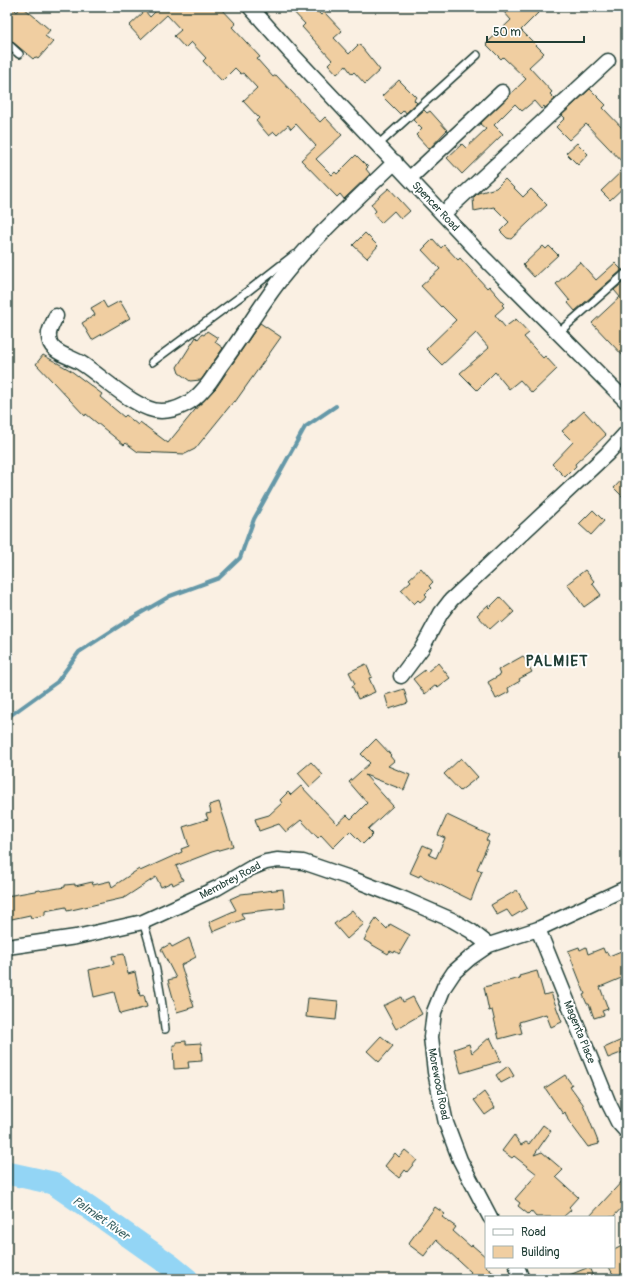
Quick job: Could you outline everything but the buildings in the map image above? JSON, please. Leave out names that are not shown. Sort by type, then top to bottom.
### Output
[{"type":"street","name":"Spencer Road","points":[[250,7],[292,54],[396,162],[443,214],[558,334],[626,401]]},
{"type":"street","points":[[443,214],[608,61]]},
{"type":"street","points":[[410,178],[502,92]]},
{"type":"street","points":[[56,316],[49,332],[51,345],[57,352],[76,360],[131,400],[147,408],[160,411],[174,409],[191,402],[203,390],[230,354],[262,304],[281,278],[319,236],[396,162]]},
{"type":"street","points":[[401,676],[422,648],[440,613],[451,600],[607,454],[626,433]]},
{"type":"street","name":"Membrey Road","points":[[7,947],[76,937],[143,922],[193,900],[251,868],[266,862],[278,860],[303,862],[350,878],[433,911],[471,931],[489,945]]},
{"type":"street","name":"Morewood Road","points":[[489,1216],[460,1160],[446,1123],[435,1072],[431,1037],[434,1012],[444,987],[454,972],[470,958],[489,945],[538,929],[626,888]]},
{"type":"street","name":"Magenta Place","points":[[538,929],[609,1104],[618,1122],[626,1131]]},
{"type":"street","points":[[517,1268],[522,1279]]},
{"type":"lane","points":[[7,43],[19,54]]},
{"type":"lane","points":[[379,144],[477,54]]},
{"type":"lane","points":[[152,362],[319,236]]},
{"type":"lane","points":[[558,334],[626,273]]},
{"type":"lane","points":[[143,922],[153,952],[158,976],[165,1029]]},
{"type":"waterway","points":[[7,718],[57,682],[79,652],[127,621],[170,596],[219,578],[240,558],[254,519],[305,427],[336,406]]},
{"type":"waterway","name":"Palmiet River","points":[[7,1173],[53,1183],[171,1266],[187,1279]]},
{"type":"district","name":"PALMIET","points":[[557,661]]}]
